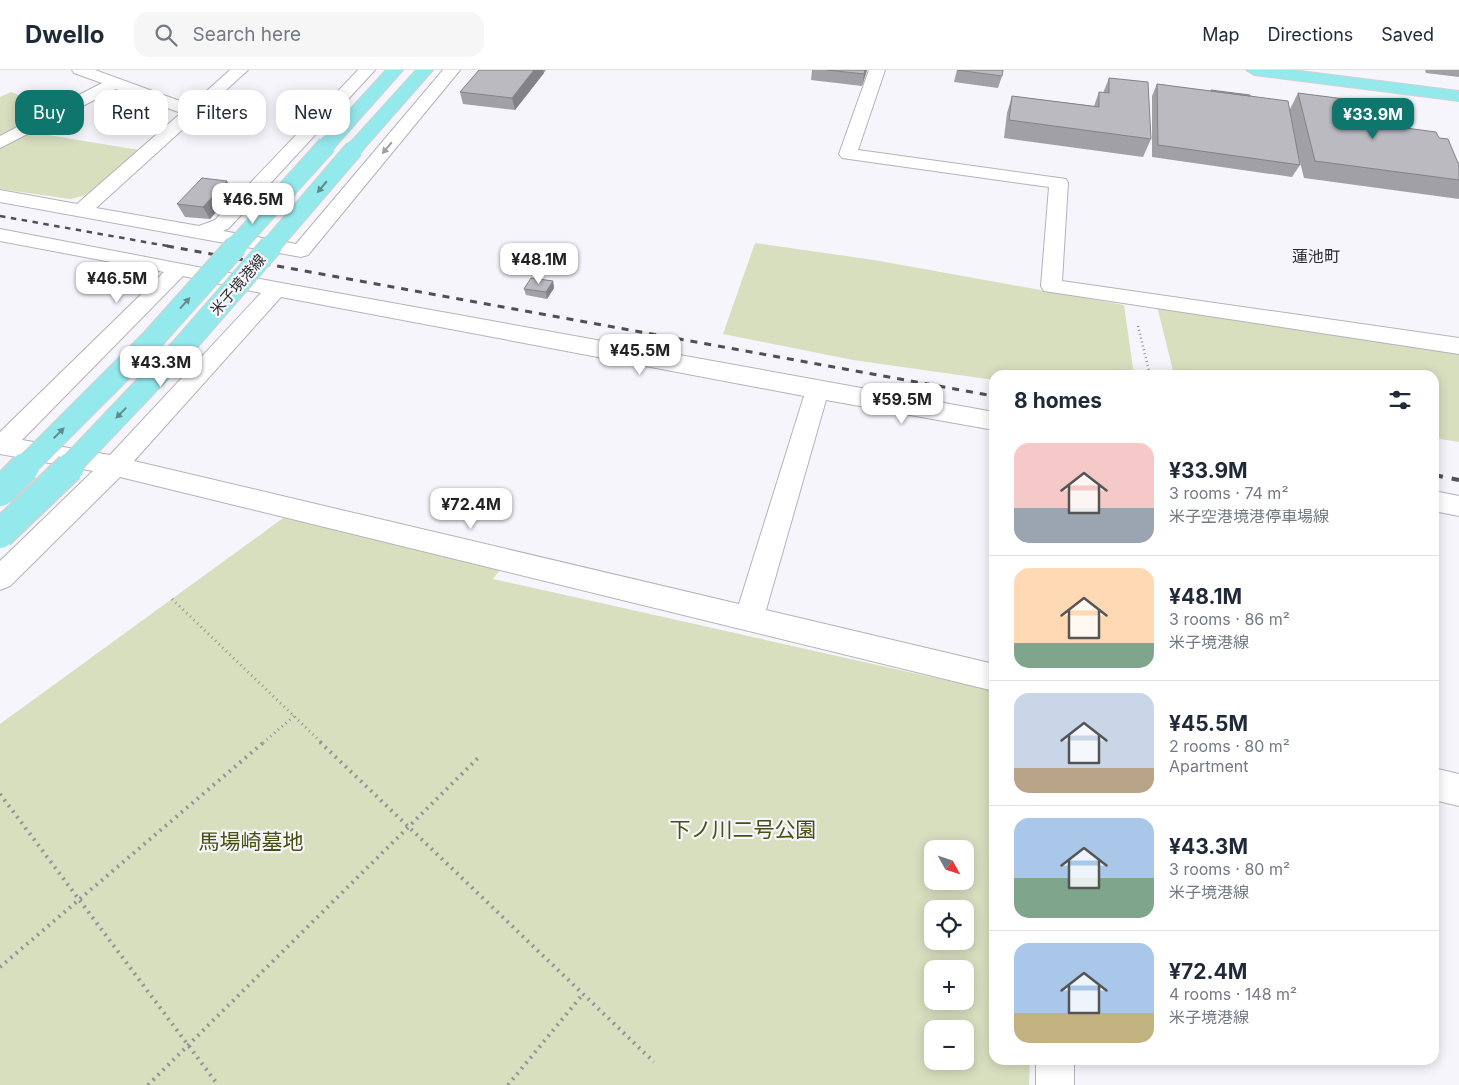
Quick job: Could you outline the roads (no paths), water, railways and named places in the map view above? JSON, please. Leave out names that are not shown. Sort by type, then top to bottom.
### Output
[{"type":"main road","name":"米子境港線","points":[[0,492],[152,340],[395,70]]},
{"type":"main road","name":"米子境港線","points":[[0,534],[38,499],[185,346],[425,70]]},
{"type":"main road","points":[[1254,70],[1459,96]]},
{"type":"street","points":[[80,70],[178,106]]},
{"type":"street","points":[[217,90],[240,70]]},
{"type":"street","points":[[200,233],[222,224],[367,70]]},
{"type":"street","points":[[0,196],[300,251],[452,70]]},
{"type":"street","points":[[877,70],[848,154],[1059,183],[1051,286],[1459,346]]},
{"type":"street","points":[[0,143],[115,83]]},
{"type":"street","points":[[81,211],[178,124]]},
{"type":"street","points":[[0,235],[179,268],[276,289],[989,420]]},
{"type":"street","points":[[0,446],[179,268]]},
{"type":"street","points":[[0,578],[115,466],[276,289]]},
{"type":"street","points":[[749,619],[817,390]]},
{"type":"street","points":[[0,446],[115,466],[989,677]]},
{"type":"street","points":[[1439,502],[1459,506]]},
{"type":"street","points":[[1439,785],[1459,790]]},
{"type":"street","points":[[1054,1085],[1055,1065]]},
{"type":"railway","points":[[0,216],[173,247]]},
{"type":"railway","points":[[167,246],[989,395]]},
{"type":"railway","points":[[1439,476],[1459,480]]},
{"type":"district","name":"蓮池町","points":[[1316,256]]},
{"type":"park label","name":"下ノ川二号公園","points":[[743,830]]},
{"type":"park label","name":"馬場崎墓地","points":[[251,842]]}]
